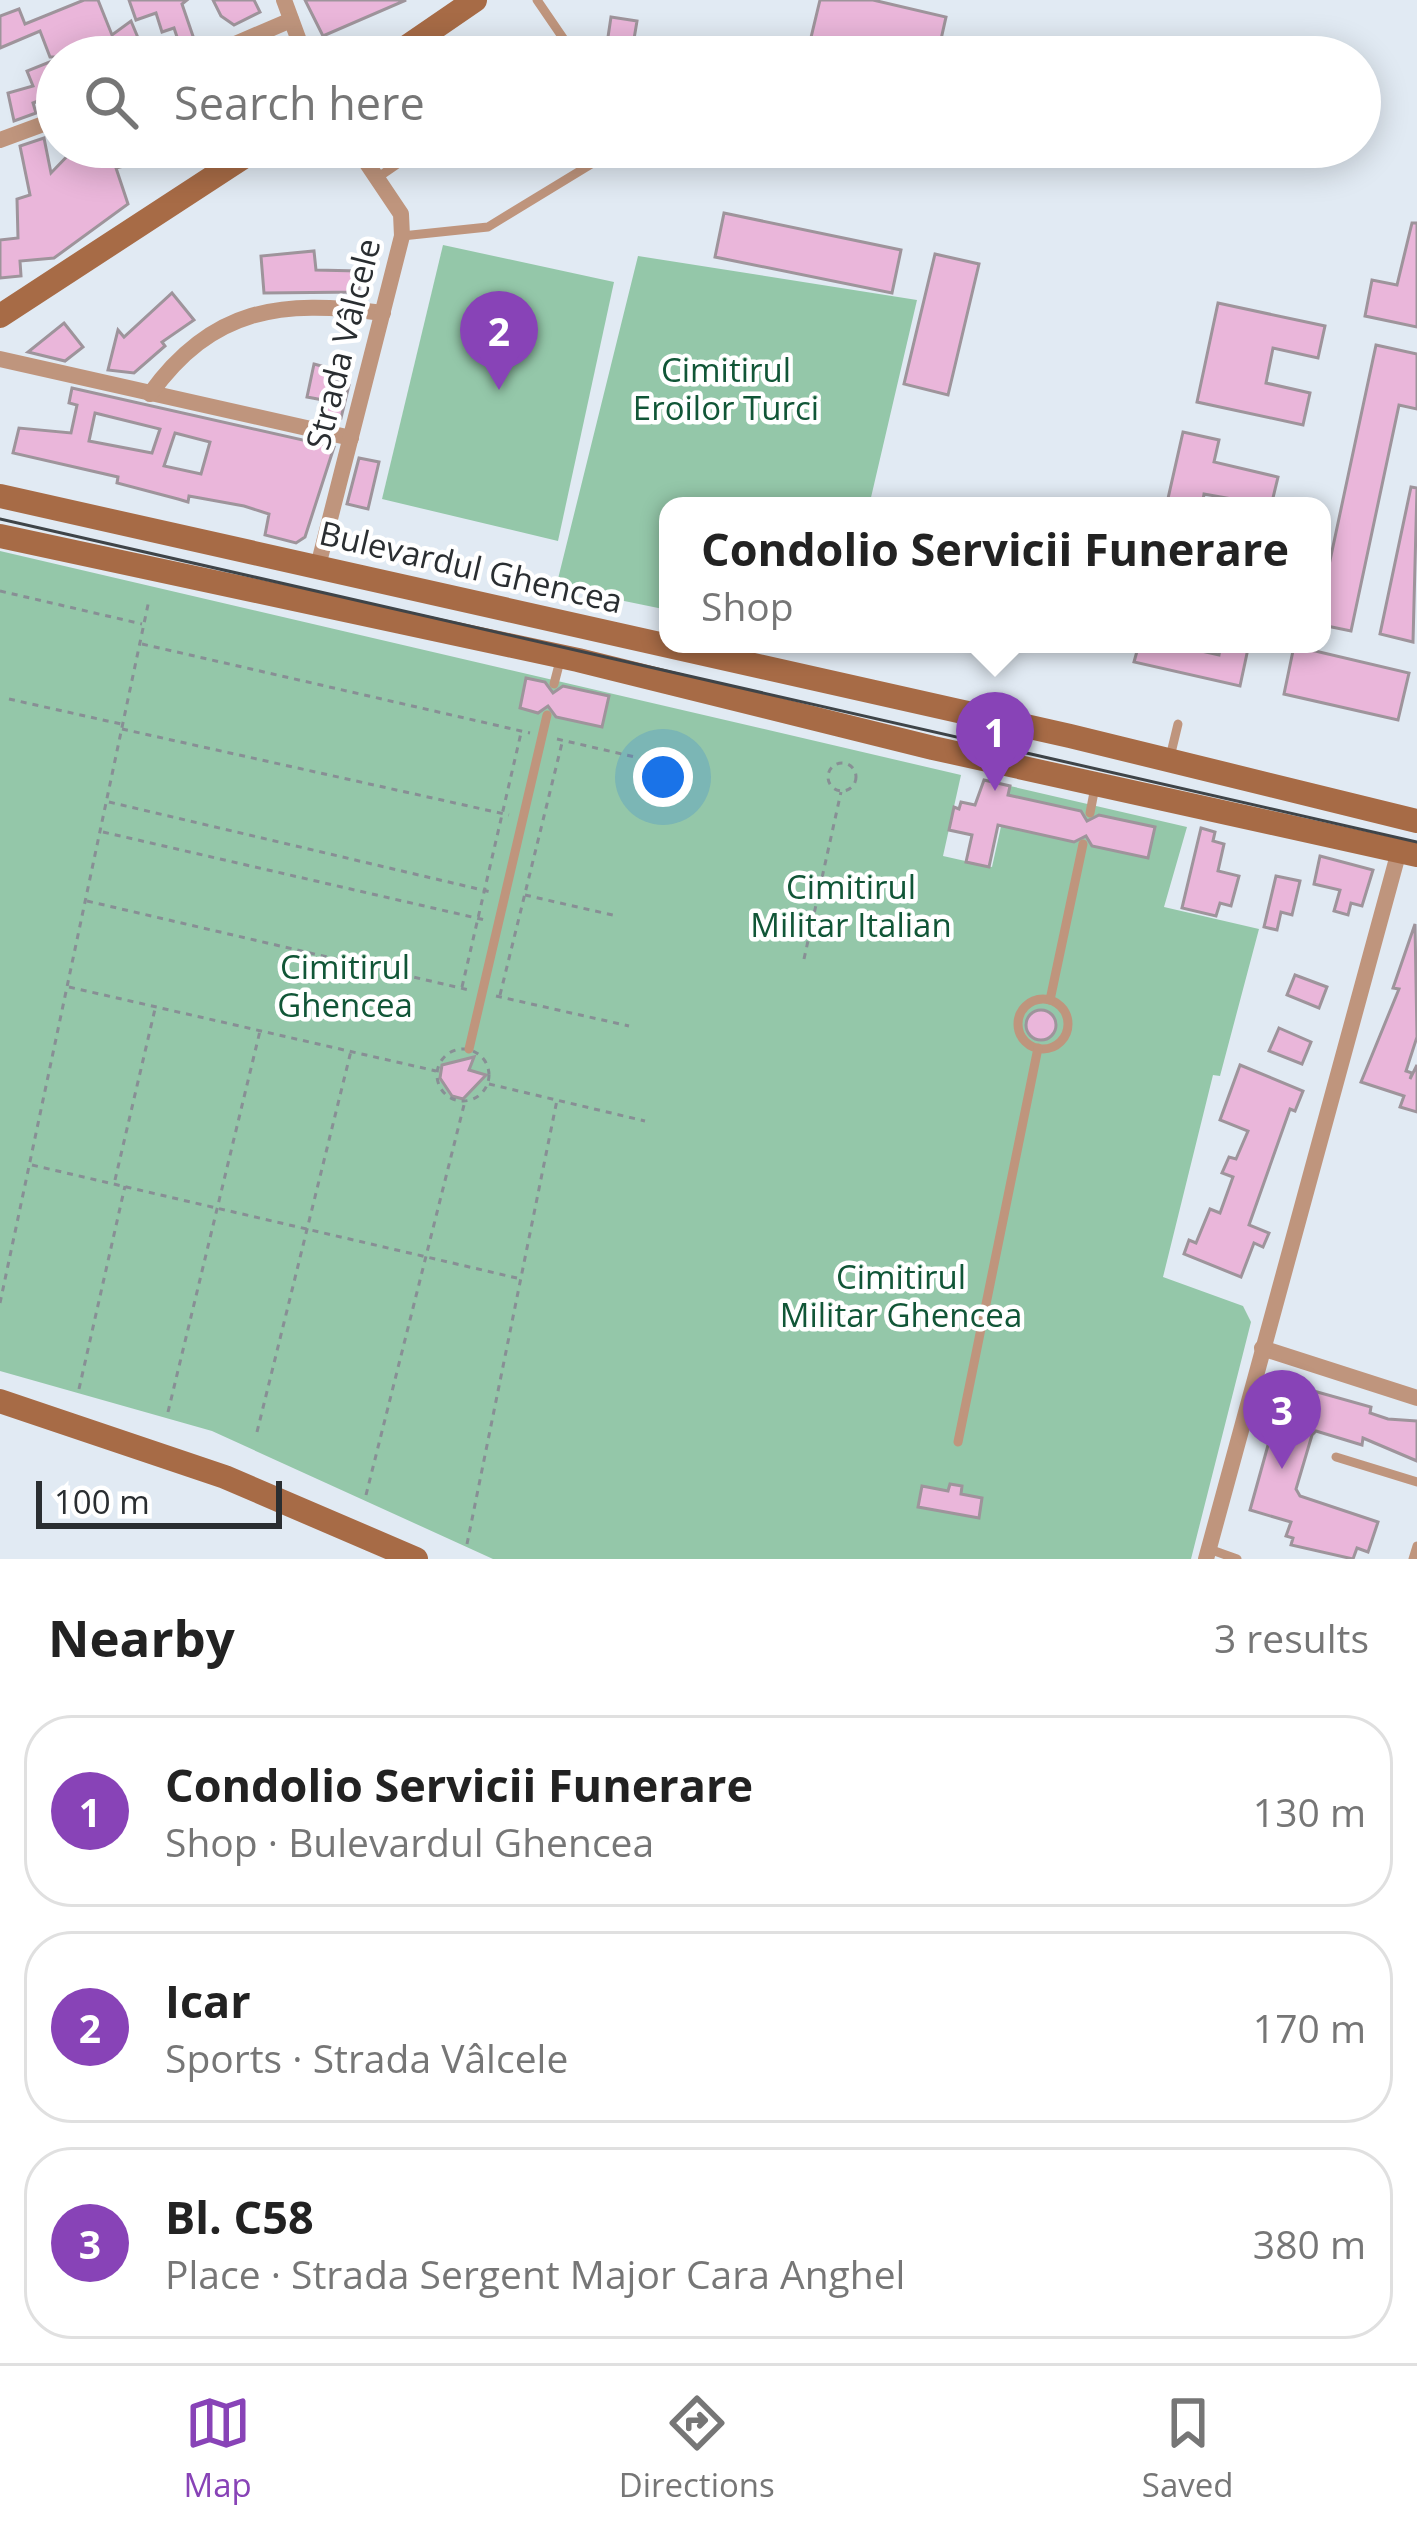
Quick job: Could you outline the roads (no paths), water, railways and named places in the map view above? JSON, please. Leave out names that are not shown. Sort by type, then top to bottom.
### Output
[{"type":"main road","points":[[423,36],[475,0]]},
{"type":"main road","points":[[0,316],[227,168]]},
{"type":"main road","name":"Bulevardul Ghencea","points":[[0,496],[659,645]]},
{"type":"main road","name":"Bulevardul Ghencea","points":[[0,536],[561,657],[1408,853]]},
{"type":"main road","points":[[561,657],[568,624]]},
{"type":"main road","name":"Bulevardul Ghencea","points":[[695,653],[1417,820]]},
{"type":"main road","points":[[1096,782],[1104,746]]},
{"type":"main road","points":[[0,1401],[225,1477],[416,1559]]},
{"type":"street","points":[[284,0],[297,36]]},
{"type":"street","points":[[254,36],[291,20]]},
{"type":"street","points":[[0,140],[36,126]]},
{"type":"street","name":"Strada Vâlcele","points":[[318,566],[402,236],[401,214],[370,168]]},
{"type":"street","points":[[150,394],[189,345],[219,326],[272,312],[382,313]]},
{"type":"street","points":[[0,359],[351,438]]},
{"type":"street","points":[[1207,1554],[1262,1348],[1408,853]]},
{"type":"street","points":[[1262,1348],[1417,1397]]},
{"type":"lane","points":[[537,0],[562,36]]},
{"type":"lane","points":[[376,178],[391,168]]},
{"type":"lane","points":[[402,236],[488,227],[585,168]]},
{"type":"lane","points":[[554,684],[561,657]]},
{"type":"lane","points":[[469,1049],[547,715]]},
{"type":"lane","points":[[1169,763],[1178,724]]},
{"type":"lane","points":[[1090,813],[1096,782]]},
{"type":"lane","points":[[1050,1000],[1083,844]]},
{"type":"lane","points":[[1050,1000],[1064,1010],[1066,1034],[1054,1047],[1038,1048],[1019,1031],[1020,1014],[1032,1001],[1050,1000]]},
{"type":"lane","points":[[958,1442],[1038,1048]]},
{"type":"lane","points":[[1336,1457],[1417,1482]]},
{"type":"lane","points":[[1413,1559],[1417,1546]]},
{"type":"lane","points":[[1207,1554],[1237,1559]]},
{"type":"tram line","points":[[0,519],[1417,842]]},
{"type":"place","name":"Icar","points":[[499,390]]},
{"type":"place","name":"Condolio Servicii Funerare","points":[[995,791]]},
{"type":"place","name":"Bl. C58","points":[[1282,1469]]},
{"type":"park label","name":"Cimitirul Eroilor Turci","points":[[726,389]]},
{"type":"park label","name":"Cimitirul Militar Italian","points":[[851,906]]},
{"type":"park label","name":"Cimitirul Ghencea","points":[[345,986]]},
{"type":"park label","name":"Cimitirul Militar Ghencea","points":[[901,1296]]}]
